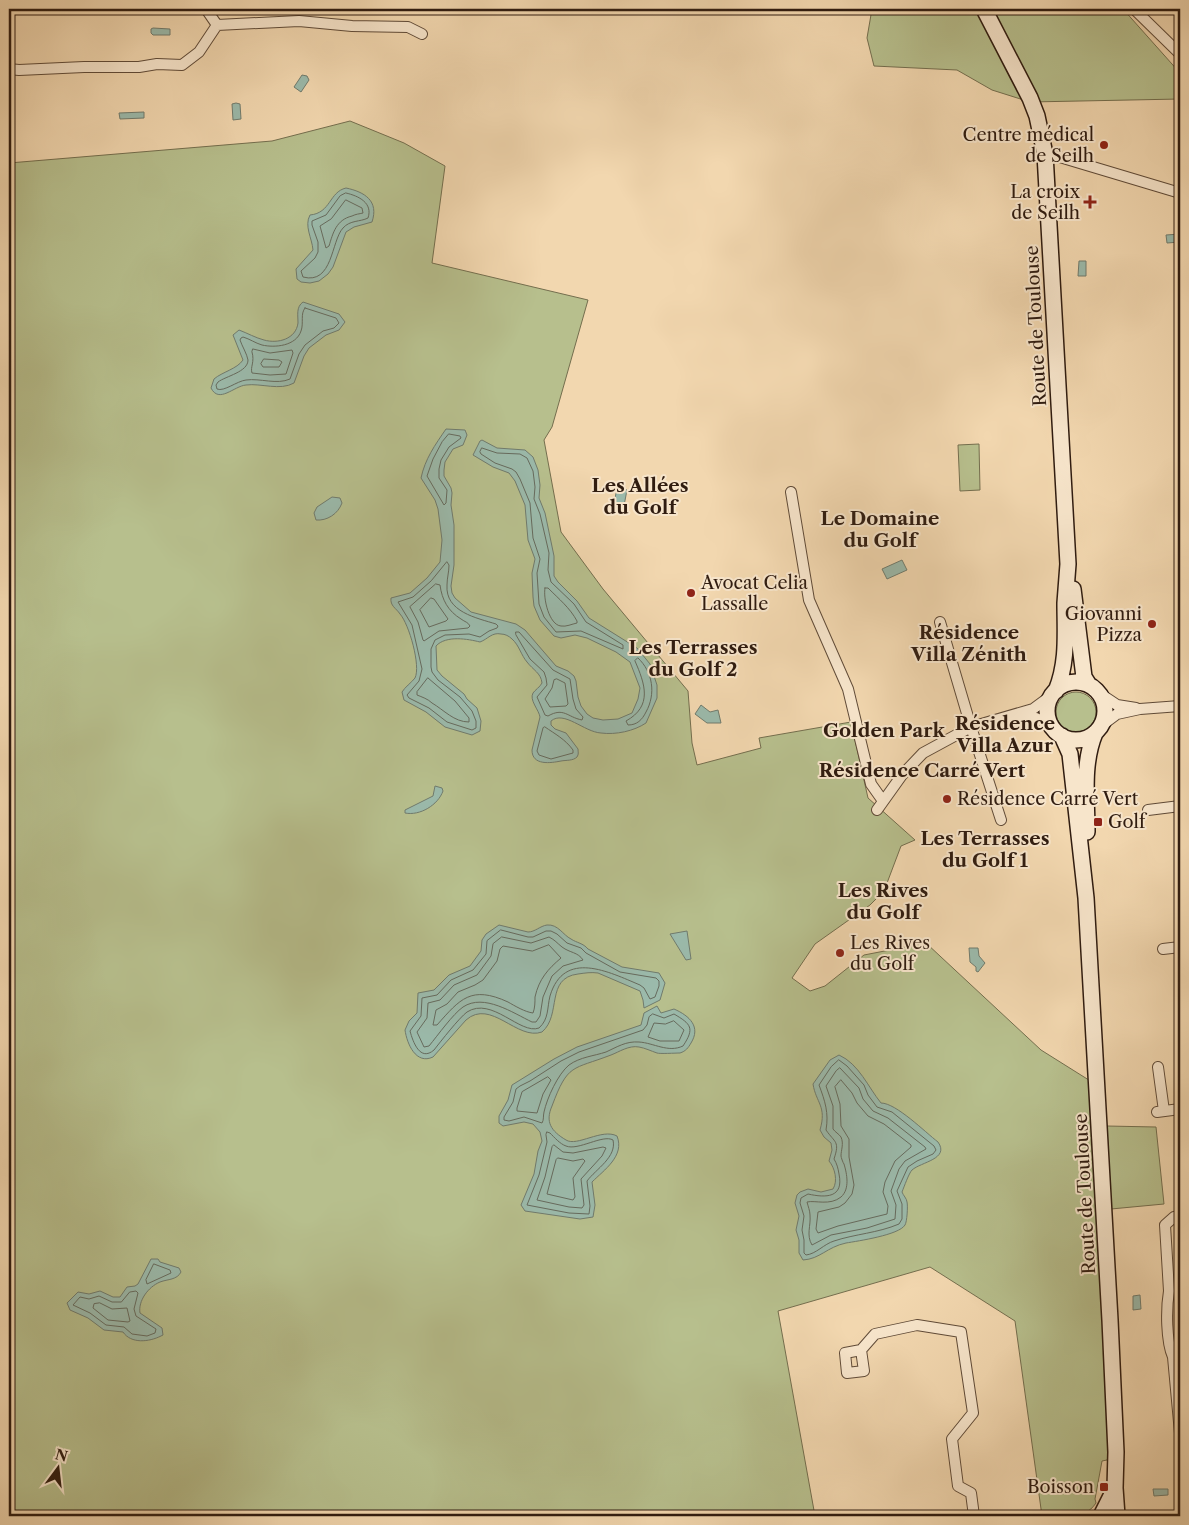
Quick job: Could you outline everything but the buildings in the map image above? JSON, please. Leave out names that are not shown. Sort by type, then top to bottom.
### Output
[{"type":"main road","name":"Route de Toulouse","points":[[984,9],[1030,98],[1037,116],[1044,154],[1068,564],[1065,603],[1066,654],[1063,671],[1054,693]]},
{"type":"main road","name":"Route de Toulouse","points":[[1068,564],[1075,599],[1084,677],[1094,689]]},
{"type":"main road","points":[[1068,683],[1082,683],[1094,689],[1105,706],[1105,713],[1098,730],[1089,737],[1075,740],[1057,732],[1049,721],[1048,708],[1054,693],[1068,683]]},
{"type":"main road","name":"Route de Toulouse","points":[[1086,898],[1087,765],[1089,751],[1098,730]]},
{"type":"main road","name":"Route de Toulouse","points":[[1057,732],[1070,754],[1086,898],[1111,1330],[1117,1516]]},
{"type":"main road","name":"Route de Toulouse","points":[[1101,1516],[1115,1488]]},
{"type":"street","points":[[206,9],[217,25]]},
{"type":"street","points":[[1134,9],[1180,54]]},
{"type":"street","points":[[217,25],[299,21],[352,26],[408,27],[422,34]]},
{"type":"street","points":[[14,70],[139,67],[157,64],[182,65],[199,52],[217,25]]},
{"type":"street","points":[[1044,154],[1180,193]]},
{"type":"street","points":[[791,492],[810,600],[848,689],[872,784],[883,801]]},
{"type":"street","points":[[940,622],[971,728],[1001,820]]},
{"type":"street","points":[[1094,689],[1117,705],[1140,709]]},
{"type":"street","points":[[877,810],[902,775],[923,753],[971,728],[1033,709],[1054,693]]},
{"type":"street","points":[[1098,730],[1117,714],[1140,709],[1180,706]]},
{"type":"street","points":[[1009,716],[1036,718],[1057,732]]},
{"type":"street","points":[[1148,810],[1180,806]]},
{"type":"street","points":[[1163,949],[1180,946]]},
{"type":"street","points":[[1158,1066],[1161,1112],[1180,1109]]},
{"type":"street","points":[[1180,1216],[1174,1217],[1165,1225],[1169,1291],[1169,1349],[1173,1358],[1180,1433]]},
{"type":"street","points":[[861,1350],[875,1334],[917,1326],[961,1332],[972,1413],[952,1439],[958,1486],[971,1493],[974,1516]]},
{"type":"green space","points":[[872,9],[1123,9],[1180,73],[1180,99],[1030,102],[992,90],[957,70],[874,66],[867,38]]},
{"type":"green space","points":[[350,121],[404,143],[445,166],[432,263],[588,300],[552,427],[544,440],[561,532],[603,589],[688,691],[692,743],[697,765],[761,748],[759,738],[851,722],[868,798],[915,840],[901,846],[884,891],[870,905],[815,944],[792,978],[810,991],[825,986],[864,955],[926,943],[1041,1050],[1092,1082],[1112,1447],[1107,1460],[1102,1461],[1095,1499],[1096,1503],[1085,1513],[1072,1517],[1042,1516],[1015,1321],[930,1267],[778,1311],[815,1516],[9,1516],[9,163],[272,141]]},
{"type":"green space","points":[[979,444],[980,490],[960,491],[958,445]]},
{"type":"green space","points":[[1080,692],[1087,695],[1093,701],[1096,712],[1095,720],[1087,729],[1080,732],[1072,732],[1065,729],[1057,720],[1056,708],[1059,701],[1068,693]]},
{"type":"green space","points":[[1107,1126],[1156,1127],[1164,1204],[1111,1209]]},
{"type":"water","points":[[151,29],[170,29],[170,35],[153,35]]},
{"type":"water","points":[[302,75],[307,76],[309,80],[301,92],[294,87]]},
{"type":"water","points":[[232,104],[240,104],[241,119],[233,120]]},
{"type":"water","points":[[144,112],[144,118],[120,119],[119,113]]},
{"type":"water","points":[[346,188],[359,192],[369,199],[374,208],[372,222],[354,227],[346,232],[333,267],[328,274],[319,281],[301,282],[297,279],[296,269],[313,250],[308,219],[310,215],[326,207],[340,190]]},
{"type":"water","points":[[1180,234],[1180,242],[1167,243],[1166,235]]},
{"type":"water","points":[[1079,261],[1086,261],[1086,276],[1078,276]]},
{"type":"water","points":[[303,302],[339,314],[345,322],[339,330],[326,335],[309,348],[294,383],[277,387],[246,385],[227,393],[214,393],[211,388],[214,379],[237,366],[243,360],[233,335],[239,330],[269,341],[286,339],[297,328],[298,309]]},
{"type":"water","points":[[446,429],[465,430],[467,435],[463,445],[453,449],[445,462],[444,470],[444,476],[452,493],[454,565],[451,586],[455,598],[471,612],[516,624],[525,630],[556,666],[574,676],[581,706],[593,718],[603,720],[618,719],[632,713],[640,688],[630,662],[616,652],[587,638],[575,635],[561,638],[554,636],[540,620],[534,606],[532,573],[535,559],[528,540],[525,505],[515,481],[509,473],[493,467],[473,455],[482,440],[497,448],[525,450],[533,457],[538,470],[539,498],[545,513],[554,556],[554,576],[577,601],[589,618],[637,648],[650,664],[657,685],[657,698],[646,723],[619,733],[607,733],[595,732],[568,720],[556,718],[551,721],[551,725],[555,729],[566,733],[578,749],[578,756],[571,760],[552,762],[543,762],[535,759],[532,750],[540,717],[532,696],[542,683],[538,674],[529,665],[514,641],[504,634],[493,635],[480,642],[463,639],[445,640],[436,646],[437,670],[477,708],[481,721],[480,731],[472,735],[445,727],[426,712],[404,700],[402,692],[415,678],[415,655],[407,627],[400,614],[392,605],[391,598],[410,593],[427,578],[440,562],[442,540],[438,509],[435,500],[421,478],[428,458]]},
{"type":"water","points":[[617,488],[627,490],[623,511],[613,509]]},
{"type":"water","points":[[332,497],[340,498],[342,503],[338,510],[328,518],[316,520],[314,513],[317,507]]},
{"type":"water","points":[[902,560],[907,570],[887,579],[882,569]]},
{"type":"water","points":[[701,705],[710,712],[718,710],[721,723],[707,723],[695,714]]},
{"type":"water","points":[[435,786],[442,788],[443,791],[433,805],[417,813],[405,813],[405,810],[433,796]]},
{"type":"water","points":[[499,925],[528,932],[551,925],[588,949],[622,967],[659,973],[665,983],[660,1000],[644,1008],[640,991],[598,973],[578,974],[568,977],[561,982],[557,990],[548,1025],[542,1032],[523,1031],[485,1014],[475,1015],[466,1020],[433,1057],[427,1059],[417,1056],[410,1047],[405,1030],[409,1021],[417,1013],[418,993],[434,990],[449,975],[470,966],[481,951],[482,940],[486,934]]},
{"type":"water","points":[[687,931],[691,959],[686,960],[670,934]]},
{"type":"water","points":[[969,948],[978,948],[979,956],[985,963],[978,972],[976,967],[970,962]]},
{"type":"water","points":[[657,1006],[661,1013],[674,1009],[685,1015],[692,1023],[695,1032],[687,1049],[680,1053],[657,1053],[641,1047],[632,1047],[579,1066],[567,1075],[562,1082],[550,1112],[549,1121],[553,1130],[571,1142],[604,1134],[617,1136],[619,1143],[616,1156],[592,1182],[595,1205],[593,1217],[580,1219],[525,1211],[521,1205],[534,1174],[538,1151],[542,1141],[540,1132],[533,1124],[524,1122],[503,1126],[499,1123],[499,1116],[508,1100],[512,1085],[577,1047],[641,1025],[644,1013]]},
{"type":"water","points":[[839,1055],[858,1070],[881,1103],[887,1104],[910,1119],[938,1142],[941,1148],[937,1156],[916,1167],[909,1174],[902,1192],[907,1201],[907,1210],[906,1223],[901,1229],[878,1237],[839,1245],[803,1260],[799,1253],[799,1240],[796,1230],[799,1216],[795,1203],[797,1195],[808,1189],[821,1192],[833,1189],[836,1178],[829,1161],[832,1150],[831,1143],[820,1130],[822,1110],[813,1084],[830,1060]]},
{"type":"water","points":[[151,1259],[158,1259],[160,1262],[179,1268],[181,1272],[175,1278],[156,1284],[142,1299],[140,1313],[162,1328],[163,1335],[151,1340],[140,1341],[131,1339],[123,1332],[104,1330],[88,1318],[70,1310],[67,1303],[78,1292],[89,1294],[100,1291],[113,1297],[120,1297],[127,1287],[138,1284]]},
{"type":"water","points":[[1140,1295],[1141,1309],[1133,1310],[1133,1296]]},
{"type":"water","points":[[1153,1489],[1168,1489],[1168,1495],[1154,1496]]},
{"type":"place","name":"Centre médical de Seilh","points":[[1104,145]]},
{"type":"place","name":"La croix de Seilh","points":[[1090,202]]},
{"type":"place","name":"Avocat Celia Lassalle","points":[[691,593]]},
{"type":"place","name":"Giovanni Pizza","points":[[1152,624]]},
{"type":"place","name":"Résidence Carré Vert","points":[[947,799]]},
{"type":"place","name":"Golf","points":[[1098,822]]},
{"type":"place","name":"Les Rives du Golf","points":[[840,953]]},
{"type":"place","name":"Boisson","points":[[1104,1487]]},
{"type":"district","name":"Les Allées du Golf","points":[[640,496]]},
{"type":"district","name":"Le Domaine du Golf","points":[[880,529]]},
{"type":"district","name":"Résidence Villa Zénith","points":[[969,643]]},
{"type":"district","name":"Les Terrasses du Golf 2","points":[[693,658]]},
{"type":"district","name":"Golden Park","points":[[884,730]]},
{"type":"district","name":"Résidence Villa Azur","points":[[1005,734]]},
{"type":"district","name":"Résidence Carré Vert","points":[[922,770]]},
{"type":"district","name":"Les Terrasses du Golf 1","points":[[985,849]]},
{"type":"district","name":"Les Rives du Golf","points":[[883,901]]}]
